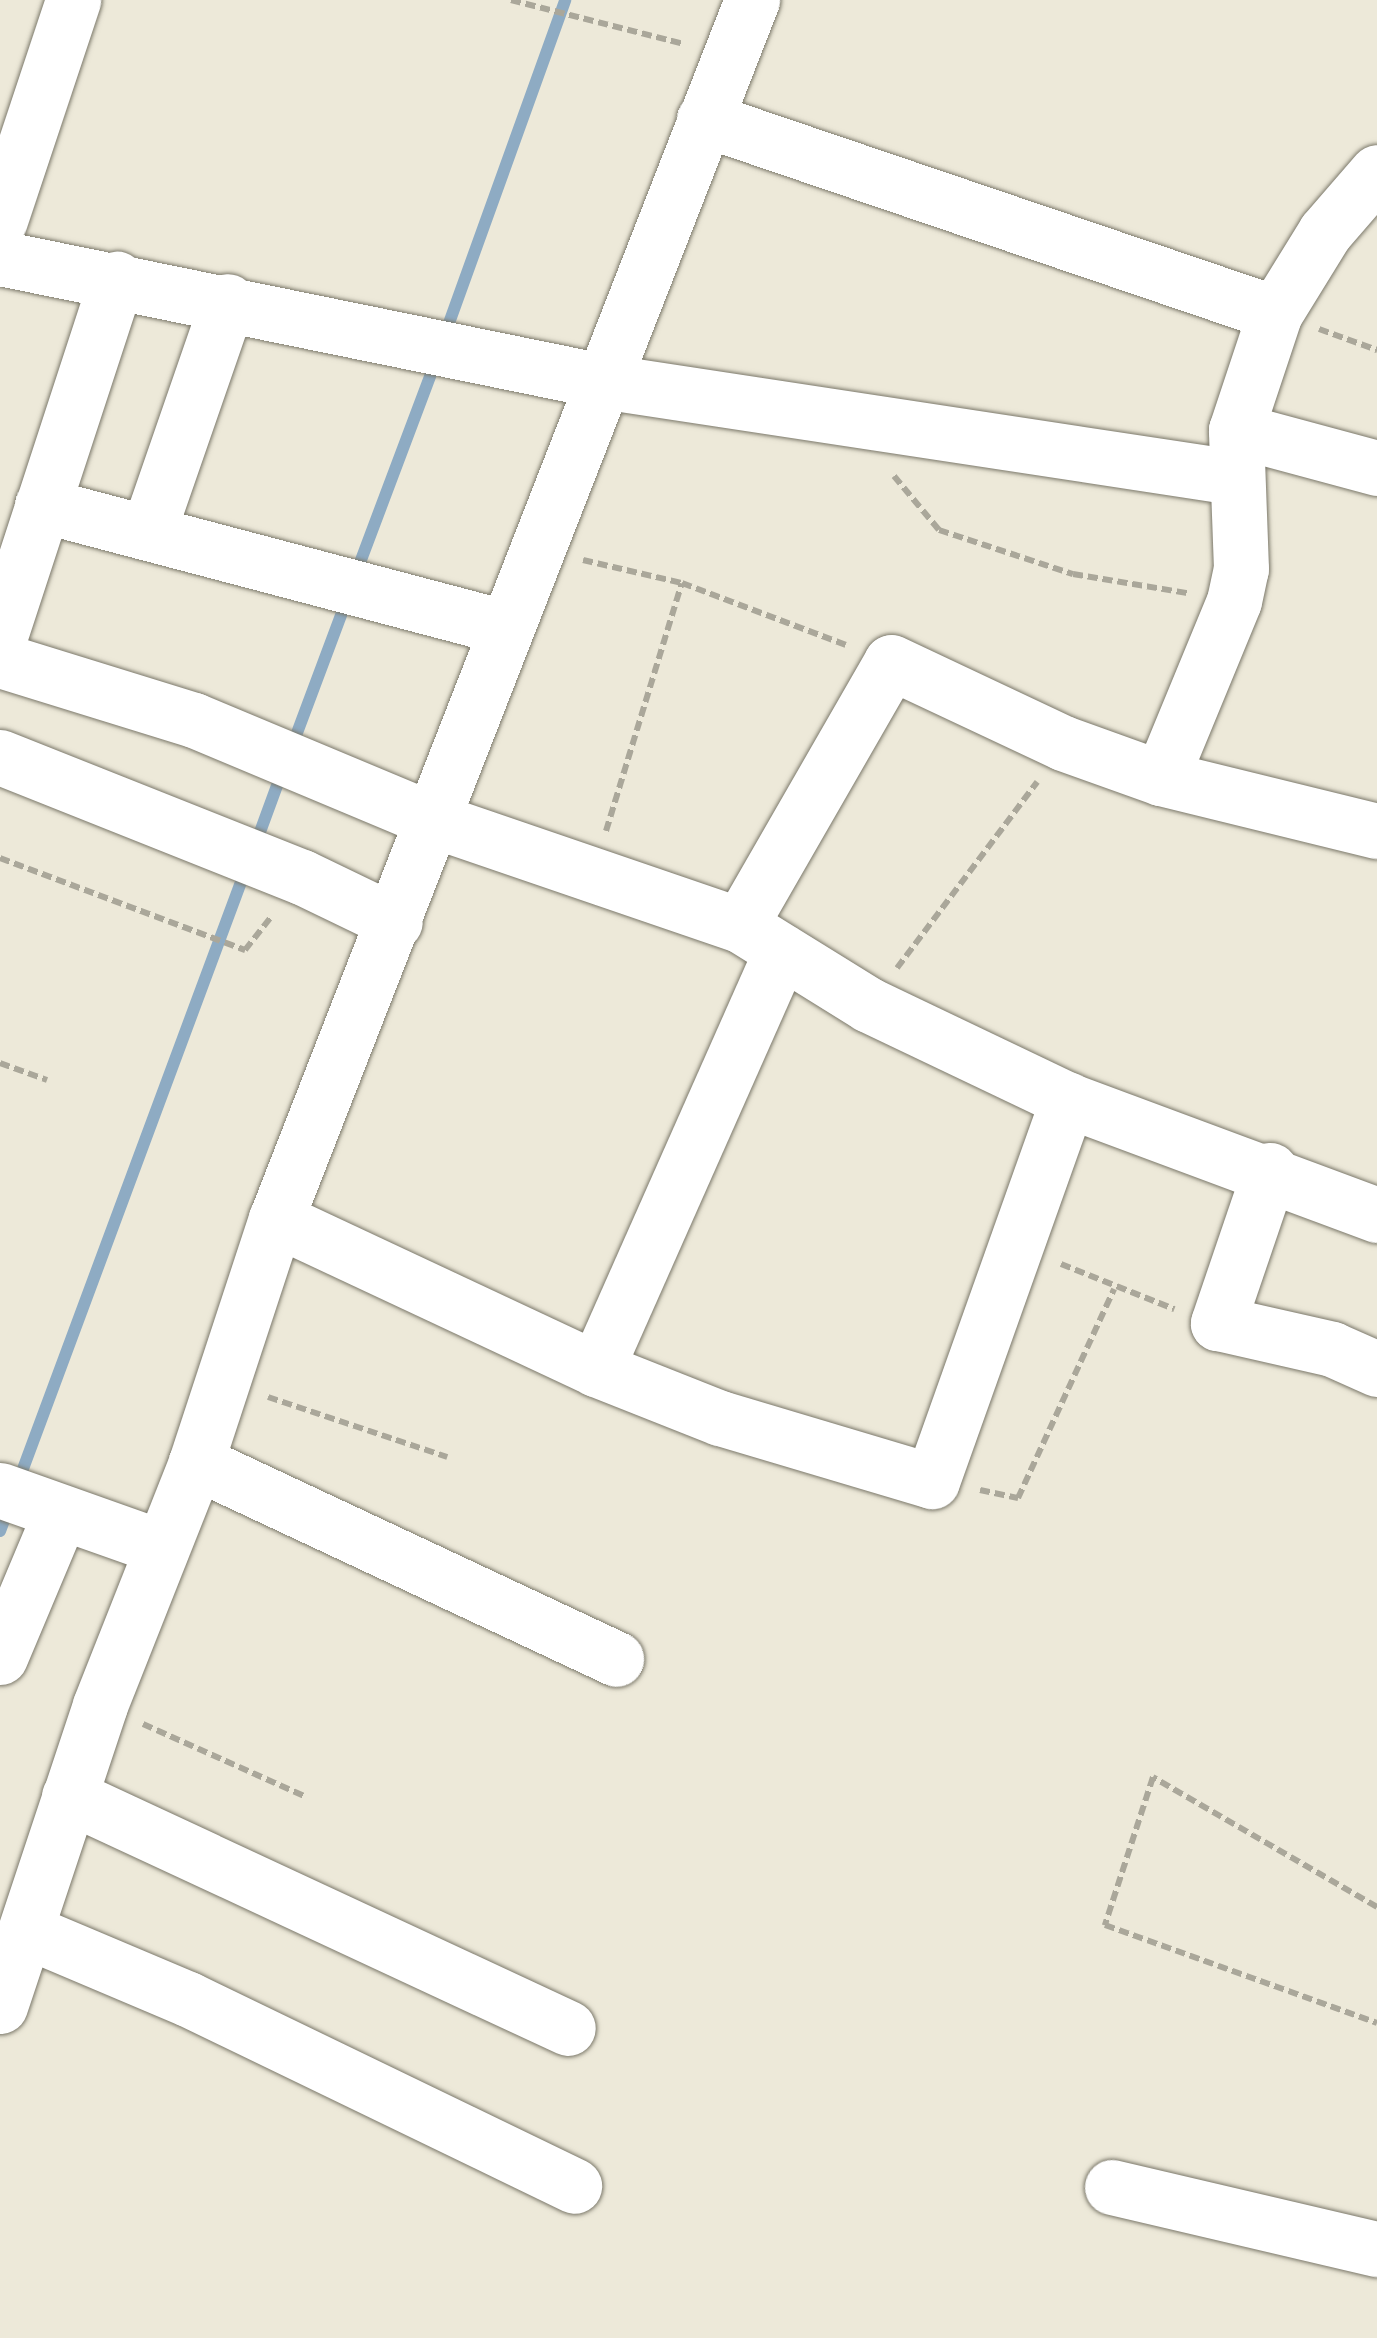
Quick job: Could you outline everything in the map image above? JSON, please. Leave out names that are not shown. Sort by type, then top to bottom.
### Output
[{"type":"street","points":[[0,220],[73,0]]},
{"type":"street","points":[[0,2006],[100,1706],[196,1462],[276,1219],[436,821],[504,627],[538,550],[752,0]]},
{"type":"street","points":[[704,120],[1275,314]]},
{"type":"street","points":[[1161,778],[1234,601],[1241,569],[1235,454],[1275,314],[1324,232],[1377,172]]},
{"type":"street","points":[[0,258],[228,301],[602,381],[844,418],[1377,468]]},
{"type":"street","points":[[0,636],[117,279]]},
{"type":"street","points":[[149,529],[228,301]]},
{"type":"street","points":[[42,505],[149,529],[504,627]]},
{"type":"street","points":[[0,660],[194,720],[436,821],[591,880],[761,938],[869,1005],[1068,1100],[1270,1170],[1377,1215]]},
{"type":"street","points":[[596,1369],[761,938],[890,662],[1064,743],[1161,778],[1377,831]]},
{"type":"street","points":[[0,757],[302,877],[395,922]]},
{"type":"street","points":[[276,1219],[596,1369],[720,1418],[932,1480],[1020,1244],[1068,1100]]},
{"type":"street","points":[[1270,1170],[1218,1323],[1332,1349],[1377,1369]]},
{"type":"street","points":[[196,1462],[616,1659]]},
{"type":"street","points":[[0,1490],[162,1547]]},
{"type":"street","points":[[0,1657],[61,1512]]},
{"type":"street","points":[[69,1796],[568,2028]]},
{"type":"street","points":[[27,1930],[188,1999],[574,2186]]},
{"type":"street","points":[[1112,2187],[1377,2249]]},
{"type":"path","points":[[511,0],[730,56]]},
{"type":"path","points":[[1275,314],[1377,350]]},
{"type":"path","points":[[844,418],[939,530],[1073,574],[1234,601]]},
{"type":"path","points":[[538,550],[682,583],[890,662]]},
{"type":"path","points":[[591,880],[682,583]]},
{"type":"path","points":[[869,1005],[1064,743]]},
{"type":"path","points":[[0,858],[245,950],[302,877]]},
{"type":"path","points":[[0,1063],[47,1080]]},
{"type":"path","points":[[1020,1244],[1114,1289],[1218,1323]]},
{"type":"path","points":[[932,1480],[1018,1498],[1114,1289]]},
{"type":"path","points":[[224,1382],[447,1457]]},
{"type":"path","points":[[100,1706],[306,1797]]},
{"type":"path","points":[[1377,1907],[1153,1777],[1104,1924],[1377,2023]]},
{"type":"waterway","points":[[444,337],[565,0]]},
{"type":"waterway","points":[[355,576],[436,360]]},
{"type":"waterway","points":[[291,749],[347,599]]},
{"type":"waterway","points":[[256,843],[282,772]]},
{"type":"waterway","points":[[17,1485],[247,866]]},
{"type":"waterway","points":[[0,1531],[9,1508]]}]
